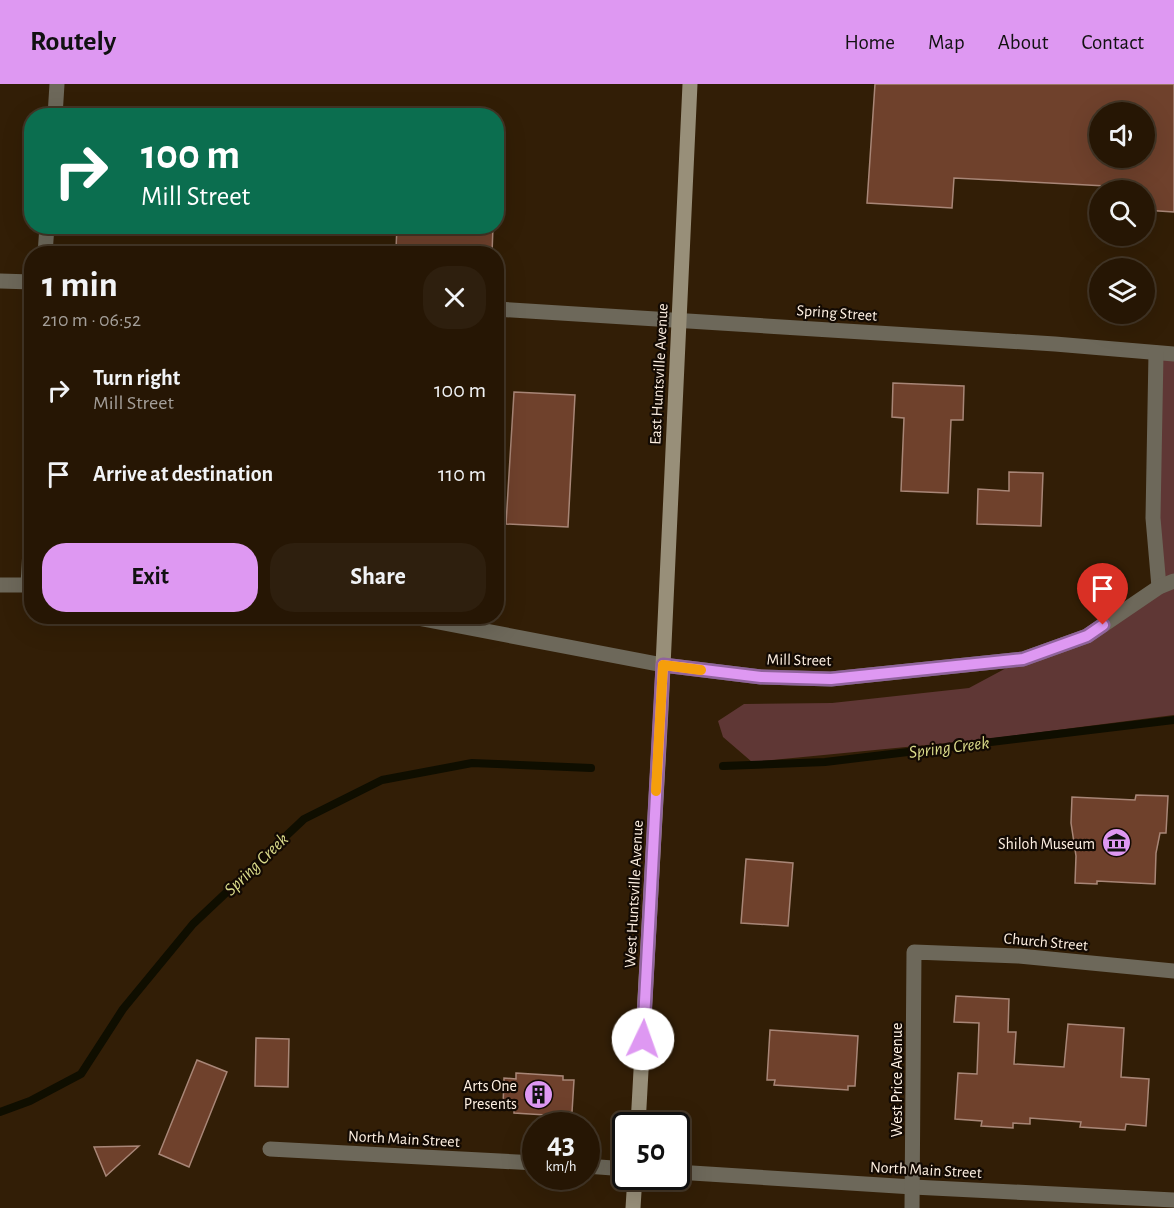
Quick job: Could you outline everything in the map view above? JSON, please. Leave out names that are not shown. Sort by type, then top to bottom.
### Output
[{"type":"main road","name":"East Huntsville Avenue","points":[[663,665],[690,84]]},
{"type":"main road","name":"West Huntsville Avenue","points":[[639,1112],[663,665]]},
{"type":"main road","points":[[633,1208],[634,1190]]},
{"type":"street","points":[[56,108],[57,84]]},
{"type":"street","points":[[0,281],[24,282]]},
{"type":"street","name":"Spring Street","points":[[504,309],[1055,344],[1174,354]]},
{"type":"street","points":[[1156,353],[1153,518],[1159,587]]},
{"type":"street","name":"Mill Street","points":[[449,624],[663,665],[761,677],[831,679],[1023,659],[1087,636],[1159,587],[1174,581]]},
{"type":"street","points":[[0,585],[24,585]]},
{"type":"street","name":"Church Street","points":[[914,952],[1019,956],[1174,971]]},
{"type":"street","name":"West Price Avenue","points":[[912,1208],[914,952]]},
{"type":"street","name":"North Main Street","points":[[270,1149],[522,1162]]},
{"type":"street","name":"North Main Street","points":[[690,1173],[1174,1200]]},
{"type":"shaded area","points":[[1156,353],[1174,354],[1174,715],[978,740],[752,762],[723,737],[718,721],[744,704],[832,703],[969,688],[1023,659],[1057,648],[1159,588]]},
{"type":"building","points":[[875,84],[1174,84],[1174,212],[1155,211],[1155,180],[1089,180],[1089,185],[954,178],[952,208],[867,203]]},
{"type":"building","points":[[397,234],[493,234],[492,246],[396,246]]},
{"type":"building","points":[[893,383],[964,386],[963,420],[951,420],[948,493],[901,491],[904,418],[892,417]]},
{"type":"building","points":[[514,392],[575,395],[568,527],[506,524]]},
{"type":"building","points":[[1009,472],[1043,473],[1041,526],[977,524],[978,489],[1009,491]]},
{"type":"building","name":"Shiloh Museum","points":[[1136,795],[1168,796],[1166,833],[1160,833],[1156,853],[1155,884],[1097,881],[1097,884],[1075,883],[1076,856],[1071,823],[1072,797],[1135,800]]},
{"type":"building","points":[[746,859],[793,863],[788,926],[741,923]]},
{"type":"building","points":[[956,996],[1009,999],[1008,1032],[1016,1032],[1014,1064],[1064,1067],[1068,1024],[1124,1028],[1121,1077],[1149,1079],[1146,1126],[1126,1124],[1125,1130],[1080,1127],[1081,1122],[1030,1118],[1030,1124],[1013,1123],[1013,1128],[981,1126],[982,1121],[955,1119],[958,1073],[977,1074],[979,1023],[954,1022]]},
{"type":"building","points":[[770,1030],[858,1036],[855,1086],[848,1086],[848,1090],[774,1085],[775,1080],[767,1080]]},
{"type":"building","points":[[256,1038],[289,1039],[288,1087],[255,1086]]},
{"type":"building","points":[[197,1060],[227,1072],[189,1167],[159,1154]]},
{"type":"building","name":"Arts One Presents","points":[[516,1073],[563,1076],[563,1080],[574,1080],[572,1112],[514,1113],[514,1108],[503,1107],[504,1078],[516,1079]]},
{"type":"building","points":[[139,1146],[106,1176],[94,1147]]},
{"type":"waterway","name":"Spring Creek","points":[[723,766],[825,762],[1174,720]]},
{"type":"waterway","name":"Spring Creek","points":[[0,1112],[30,1101],[81,1074],[123,1009],[193,924],[304,819],[382,780],[472,763],[591,768]]},
{"type":"slow traffic","points":[[656,791],[663,665],[701,670]]},
{"type":"place","name":"Shiloh Museum","points":[[1116,843]]},
{"type":"place","name":"Arts One Presents","points":[[538,1094]]},
{"type":"route","points":[[643,1039],[663,665],[761,677],[831,679],[1023,659],[1087,636],[1103,625]]}]
